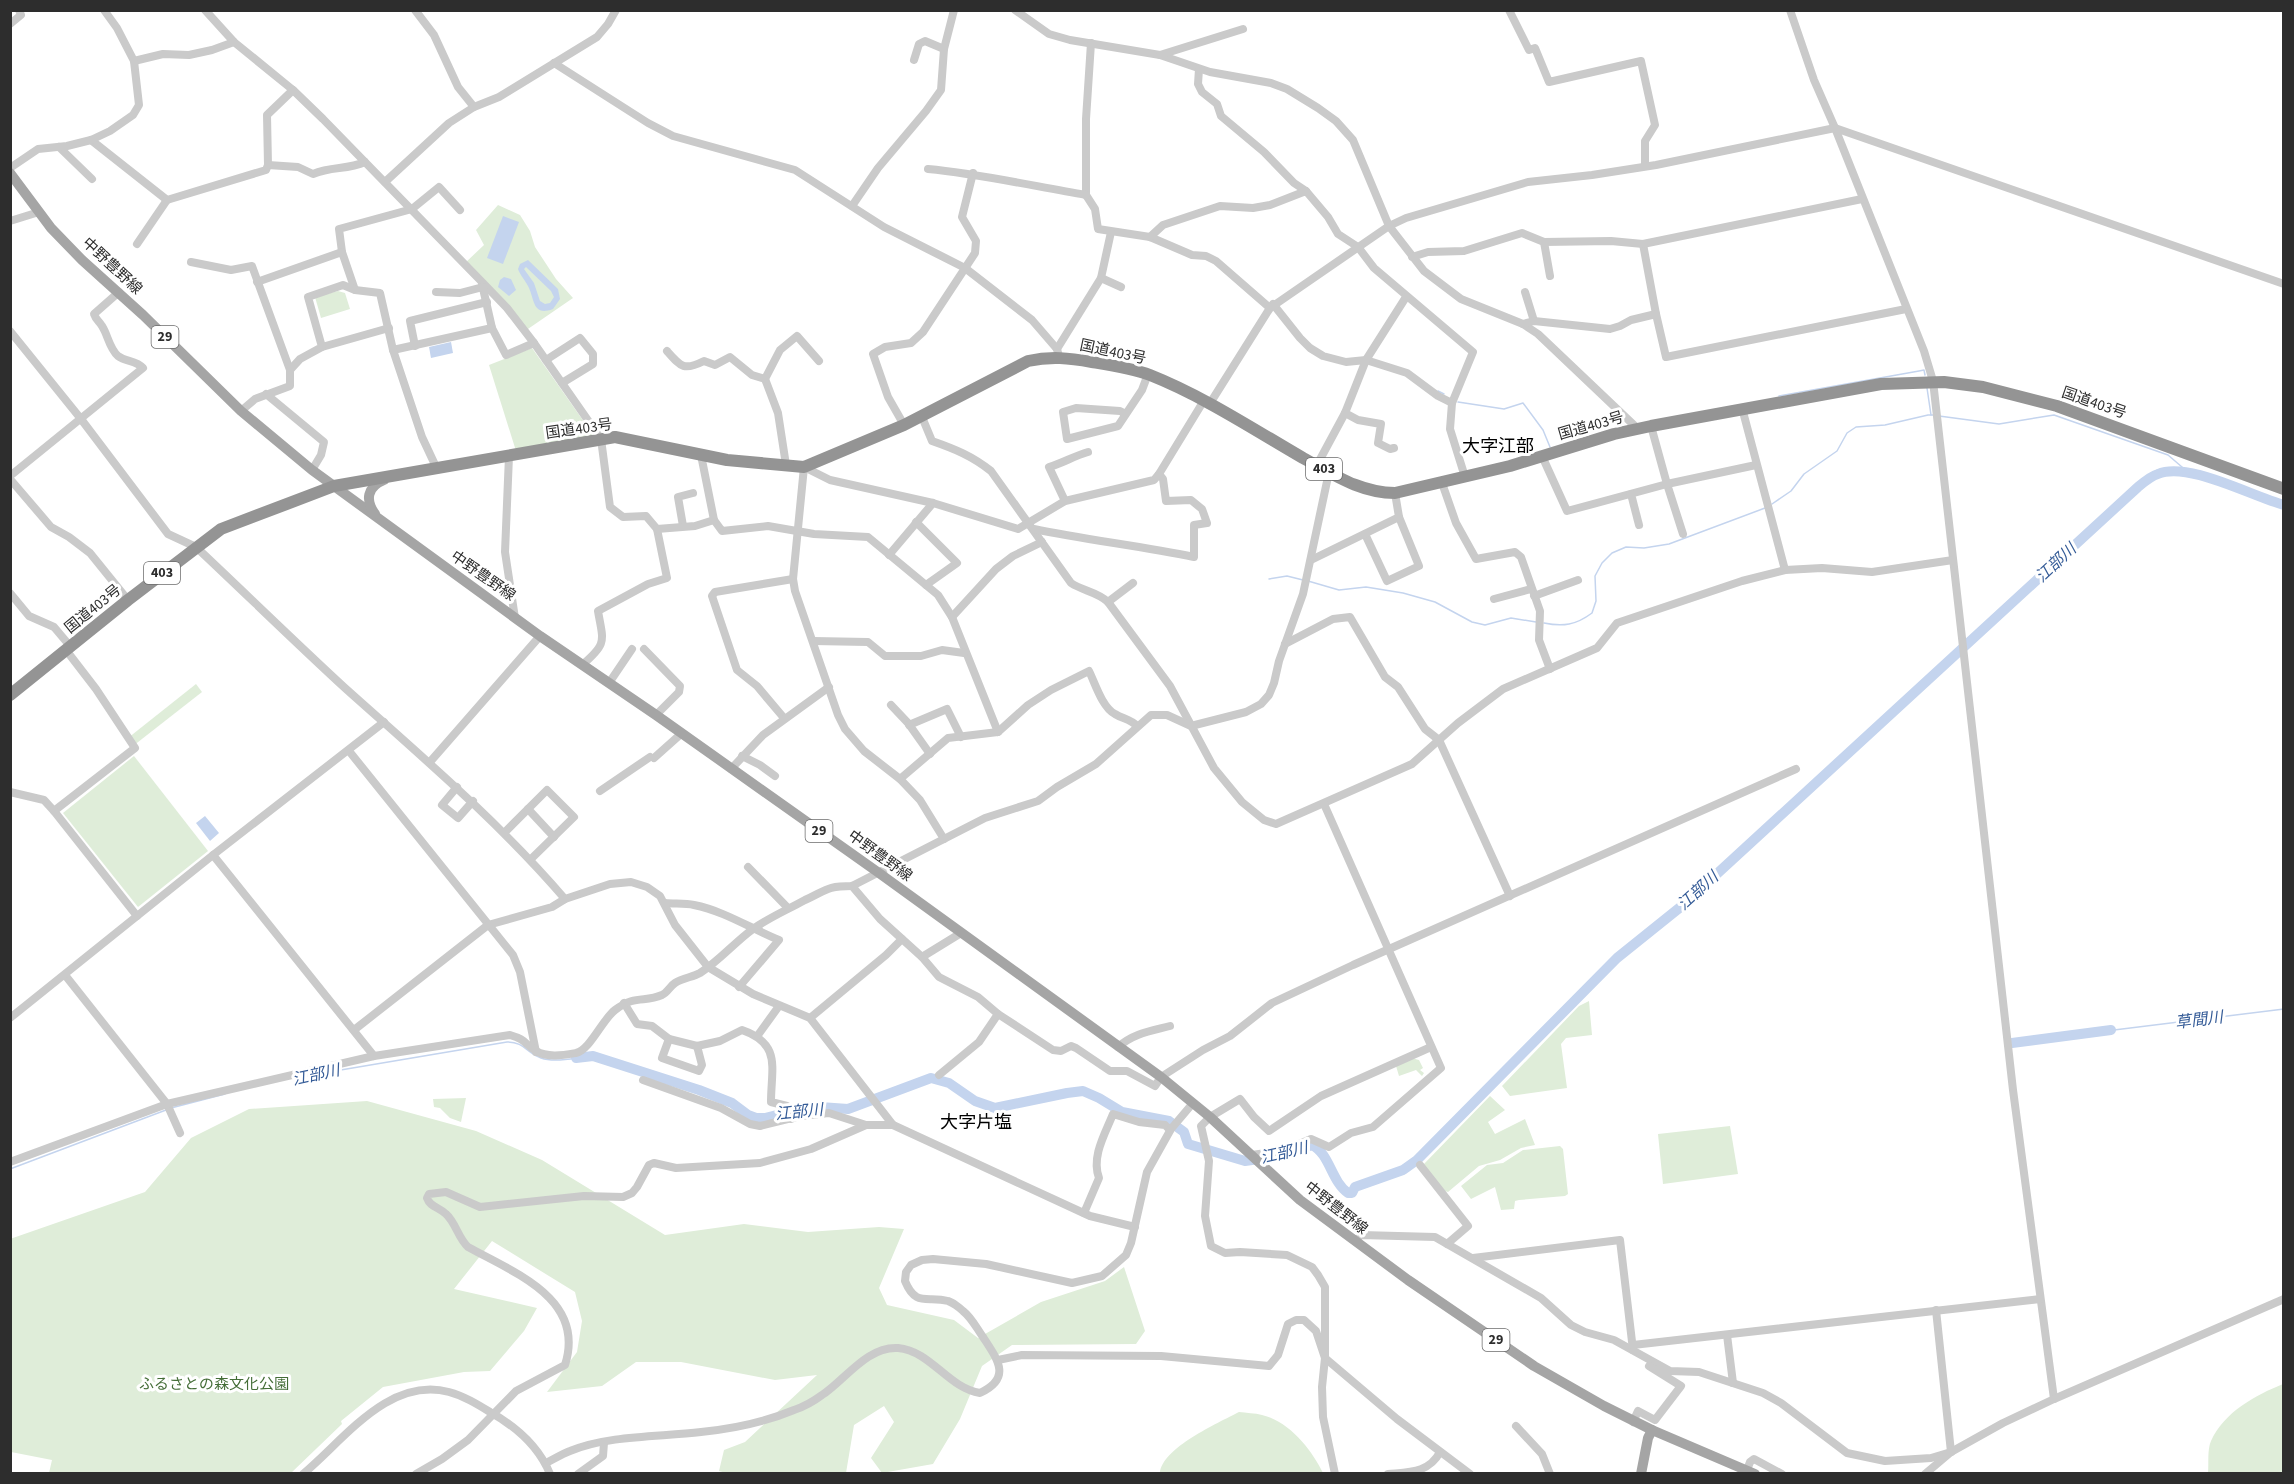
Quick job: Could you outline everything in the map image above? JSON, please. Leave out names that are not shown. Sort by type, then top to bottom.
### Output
[{"type":"highway","name":"国道403号","points":[[10,695],[221,529],[334,486],[601,439],[631,439],[676,451],[804,467],[922,417],[1028,361],[1058,353],[1148,374],[1206,403],[1354,486],[1371,491],[1395,493],[1442,483],[1638,429],[1742,408],[1881,384],[1933,381],[1983,387],[2057,406],[2283,489]]},
{"type":"main road","name":"中野豊野線","points":[[10,173],[51,228],[82,260],[119,292],[241,411],[312,470],[540,636],[682,733],[1161,1077],[1210,1117],[1300,1200],[1354,1241],[1534,1366],[1634,1422],[1751,1472]]},
{"type":"main road","points":[[378,517],[369,503],[369,493],[372,486],[386,478]]},
{"type":"main road","points":[[1641,1473],[1652,1430]]},
{"type":"street","points":[[10,24],[21,15],[19,10]]},
{"type":"street","points":[[10,168],[38,149],[91,140],[110,131],[133,115],[139,105],[134,61],[117,28],[104,10]]},
{"type":"street","points":[[205,10],[234,42],[293,90],[386,182],[507,308],[601,439],[610,507],[623,517],[646,516],[657,529],[667,578],[648,584],[598,611],[603,635],[601,644],[582,664]]},
{"type":"street","points":[[416,10],[434,36],[458,87],[474,106]]},
{"type":"street","points":[[386,182],[449,123],[474,106],[499,97],[597,37],[616,10]]},
{"type":"street","points":[[852,206],[878,168],[941,90],[944,50],[954,10]]},
{"type":"street","points":[[1015,10],[1049,34],[1160,55],[1198,69],[1279,86],[1318,108],[1347,132],[1358,149],[1389,226],[1424,271],[1461,299],[1523,324],[1538,334],[1638,429]]},
{"type":"street","points":[[1509,10],[1529,50],[1535,48],[1549,82],[1641,61],[1655,125],[1645,141],[1645,166]]},
{"type":"street","points":[[1790,10],[1814,80],[1924,351],[1933,381],[2013,1090],[2054,1399]]},
{"type":"street","points":[[1160,55],[1243,29]]},
{"type":"street","points":[[914,60],[919,44],[925,41],[944,50]]},
{"type":"street","points":[[134,61],[163,54],[189,55],[234,42]]},
{"type":"street","points":[[1091,43],[1086,119],[1086,195],[1095,209],[1098,229],[1150,237],[1192,255],[1206,256],[1216,261],[1272,306],[1310,348],[1323,356],[1346,362],[1366,360],[1407,373],[1438,396],[1452,403]]},
{"type":"street","points":[[554,63],[648,123],[673,136],[781,164],[806,176],[884,227],[965,268],[1032,320],[1058,353],[1101,278],[1111,232]]},
{"type":"street","points":[[1198,69],[1198,84],[1202,92],[1217,104],[1221,116],[1264,152],[1294,183],[1306,191],[1328,217],[1338,234],[1358,247],[1374,268],[1473,352],[1452,403],[1450,429],[1465,477]]},
{"type":"street","points":[[137,243],[167,200],[266,170],[268,165],[267,115],[293,90]]},
{"type":"street","points":[[1032,526],[1065,501],[1147,483],[1159,474],[1272,306],[1389,226],[1406,218],[1528,182],[1645,166],[1835,128],[2283,284]]},
{"type":"street","points":[[91,140],[167,200]]},
{"type":"street","points":[[59,147],[92,179]]},
{"type":"street","points":[[268,165],[298,166],[313,174],[327,168],[356,166],[365,162]]},
{"type":"street","points":[[928,169],[973,173],[1008,182],[1086,195]]},
{"type":"street","points":[[904,425],[888,398],[873,354],[885,347],[911,343],[923,332],[975,253],[976,241],[962,217],[973,173]]},
{"type":"street","points":[[355,290],[342,252],[339,229],[412,209],[439,187],[460,210]]},
{"type":"street","points":[[1150,237],[1163,225],[1220,206],[1253,208],[1270,205],[1306,191]]},
{"type":"street","points":[[1412,257],[1428,252],[1464,251],[1522,233],[1544,243],[1611,241],[1643,244],[1862,199]]},
{"type":"street","points":[[10,221],[39,212]]},
{"type":"street","points":[[1544,243],[1550,276]]},
{"type":"street","points":[[1643,244],[1666,357],[1906,309]]},
{"type":"street","points":[[257,282],[342,252]]},
{"type":"street","points":[[191,262],[231,270],[252,267],[290,370],[290,386],[255,399],[241,411]]},
{"type":"street","points":[[1101,278],[1121,287]]},
{"type":"street","points":[[436,292],[460,293],[483,284]]},
{"type":"street","points":[[483,284],[492,328],[506,355],[534,343]]},
{"type":"street","points":[[322,347],[308,297],[343,285],[355,290],[380,293],[393,350],[422,437],[437,469]]},
{"type":"street","points":[[119,292],[94,314],[95,318],[102,324],[116,355],[139,363],[143,368],[10,478],[51,527],[90,553],[128,600]]},
{"type":"street","points":[[1525,292],[1534,321]]},
{"type":"street","points":[[1317,465],[1345,413],[1366,360],[1406,297]]},
{"type":"street","points":[[415,346],[410,321],[487,302]]},
{"type":"street","points":[[1523,324],[1534,321],[1610,328],[1656,314]]},
{"type":"street","points":[[290,370],[300,359],[322,347],[389,328]]},
{"type":"street","points":[[393,350],[492,328]]},
{"type":"street","points":[[10,331],[81,419],[168,534],[196,547],[304,650],[458,787],[531,859],[565,899]]},
{"type":"street","points":[[786,465],[778,413],[765,379],[780,350],[797,336],[819,361]]},
{"type":"street","points":[[546,360],[580,338],[593,354],[593,364],[562,383]]},
{"type":"street","points":[[667,351],[680,365],[691,367],[704,361],[715,365],[730,357],[752,375],[765,379]]},
{"type":"street","points":[[1126,414],[1120,411],[1076,408],[1063,412],[1067,439],[1118,426],[1126,414],[1142,390],[1148,374]]},
{"type":"street","points":[[266,394],[324,442],[321,455],[312,470]]},
{"type":"street","points":[[1742,408],[1785,570]]},
{"type":"street","points":[[1345,413],[1358,420],[1382,424],[1378,443],[1390,449],[1394,448]]},
{"type":"street","points":[[922,417],[932,441],[959,450],[991,471],[1071,583],[1082,590],[1101,596],[1108,602],[1170,686],[1214,768],[1242,802],[1264,820],[1276,824],[1412,764],[1503,689],[1597,648],[1617,622],[1742,581],[1785,570],[1822,568],[1872,572],[1953,560]]},
{"type":"street","points":[[1652,426],[1683,534]]},
{"type":"street","points":[[1065,501],[1049,467],[1088,452]]},
{"type":"street","points":[[701,455],[714,520],[722,531],[768,526],[814,534],[868,537],[938,595],[952,617],[964,653],[998,732]]},
{"type":"street","points":[[509,456],[505,552],[515,618]]},
{"type":"street","points":[[1542,456],[1567,511],[1667,484],[1756,465]]},
{"type":"street","points":[[944,839],[920,800],[900,779],[851,739],[838,715],[795,591],[793,579],[804,467],[830,480],[933,503],[1010,528],[1032,526],[1194,557],[1194,525],[1207,523],[1202,509],[1191,500],[1166,501],[1163,479],[1159,474]]},
{"type":"street","points":[[10,1162],[168,1108],[374,1056],[510,1035],[524,1039],[536,1052],[549,1056],[578,1053],[587,1047],[604,1020],[629,1000],[661,995],[683,978],[698,974],[752,929],[823,889],[833,886],[852,886],[985,818],[1038,801],[1057,786],[1096,764],[1151,716],[1167,715],[1191,726],[1246,712],[1261,704],[1269,695],[1308,574],[1329,472]]},
{"type":"street","points":[[1442,483],[1456,524],[1476,559],[1515,552],[1521,557],[1539,615],[1539,640],[1550,669]]},
{"type":"street","points":[[683,526],[678,497],[693,493]]},
{"type":"street","points":[[1365,534],[1387,581],[1419,566],[1399,517],[1395,493]]},
{"type":"street","points":[[1630,494],[1639,525]]},
{"type":"street","points":[[889,555],[933,503]]},
{"type":"street","points":[[1311,560],[1399,517]]},
{"type":"street","points":[[657,529],[705,524],[714,520]]},
{"type":"street","points":[[916,522],[957,562],[926,585]]},
{"type":"street","points":[[952,617],[996,569],[1013,556],[1042,542]]},
{"type":"street","points":[[783,718],[757,686],[737,670],[712,596],[715,591],[793,579]]},
{"type":"street","points":[[1494,599],[1578,580]]},
{"type":"street","points":[[1108,602],[1133,583]]},
{"type":"street","points":[[10,593],[29,616],[54,627],[135,748],[54,812]]},
{"type":"street","points":[[1285,644],[1333,619],[1350,617],[1385,677],[1398,687],[1425,729],[1439,740],[1510,896]]},
{"type":"street","points":[[430,762],[540,636]]},
{"type":"street","points":[[813,641],[868,642],[885,656],[921,656],[942,650],[964,653]]},
{"type":"street","points":[[609,682],[632,649]]},
{"type":"street","points":[[644,649],[680,686],[680,692],[656,715]]},
{"type":"street","points":[[900,779],[948,738],[998,732],[1028,705],[1051,690],[1089,671],[1107,705],[1115,714],[1137,726]]},
{"type":"street","points":[[731,769],[783,718],[829,687]]},
{"type":"street","points":[[891,705],[930,754]]},
{"type":"street","points":[[909,725],[947,709],[961,736]]},
{"type":"street","points":[[10,1018],[213,855],[384,722]]},
{"type":"street","points":[[600,791],[652,757],[682,733]]},
{"type":"street","points":[[349,751],[513,955],[520,972],[536,1052]]},
{"type":"street","points":[[742,756],[775,776]]},
{"type":"street","points":[[852,886],[880,919],[922,957],[939,977],[978,997],[998,1014],[1053,1050],[1061,1051],[1071,1046],[1110,1071],[1127,1071],[1155,1086],[1161,1077],[1230,1036],[1272,1003],[1796,769]]},
{"type":"street","points":[[458,787],[442,805],[458,819],[473,801]]},
{"type":"street","points":[[505,832],[547,790],[574,817],[531,859]]},
{"type":"street","points":[[10,792],[44,800],[137,916]]},
{"type":"street","points":[[1252,1155],[1285,1150],[1311,1139],[1329,1147],[1351,1133],[1373,1127],[1441,1068],[1324,804]]},
{"type":"street","points":[[528,809],[554,837]]},
{"type":"street","points":[[213,855],[374,1056]]},
{"type":"street","points":[[748,867],[788,908]]},
{"type":"street","points":[[354,1030],[488,925],[552,907],[565,899],[610,884],[631,882],[648,887],[660,896],[675,925],[708,967],[739,987],[810,1018],[894,1125]]},
{"type":"street","points":[[665,903],[692,904],[721,912],[752,929],[779,940],[739,987]]},
{"type":"street","points":[[922,957],[961,933]]},
{"type":"street","points":[[810,1018],[886,956],[902,939]]},
{"type":"street","points":[[65,975],[168,1108],[180,1133]]},
{"type":"street","points":[[624,1003],[637,1024],[652,1026],[669,1039],[697,1046],[720,1041],[742,1030],[758,1035],[765,1043],[774,1064],[771,1102],[787,1106],[790,1119]]},
{"type":"street","points":[[758,1035],[779,1006]]},
{"type":"street","points":[[939,1075],[979,1042],[998,1014]]},
{"type":"street","points":[[1118,1047],[1128,1038],[1140,1033],[1170,1026]]},
{"type":"street","points":[[669,1039],[662,1058],[699,1071],[702,1065],[697,1046]]},
{"type":"street","points":[[1335,1473],[1323,1417],[1324,1287],[1312,1268],[1287,1255],[1225,1253],[1211,1246],[1205,1216],[1209,1161],[1201,1126],[1210,1117],[1240,1099],[1269,1131],[1322,1096],[1431,1047]]},
{"type":"street","points":[[643,1080],[722,1108],[750,1124],[760,1126],[829,1113],[866,1125],[894,1125],[1084,1213],[1135,1227]]},
{"type":"street","points":[[546,1463],[572,1450],[604,1443],[702,1432],[781,1415],[823,1395],[854,1369],[883,1350],[896,1348],[914,1351],[962,1387],[980,1393],[996,1383],[1000,1372],[998,1360],[964,1311],[947,1301],[916,1297],[909,1290],[905,1276],[911,1265],[922,1260],[986,1264],[1058,1281],[1083,1282],[1102,1276],[1126,1255],[1131,1243],[1147,1172],[1171,1130],[1193,1103]]},
{"type":"street","points":[[1084,1213],[1099,1178],[1095,1167],[1101,1143],[1113,1114],[1139,1122],[1165,1125],[1171,1130]]},
{"type":"street","points":[[416,1473],[442,1459],[468,1440],[516,1391],[565,1365],[569,1344],[568,1327],[563,1315],[539,1287],[468,1247],[461,1240],[446,1214],[429,1204],[427,1198],[429,1194],[446,1192],[480,1207],[584,1196],[623,1197],[637,1187],[649,1165],[654,1163],[676,1168],[760,1163],[811,1149],[866,1125]]},
{"type":"street","points":[[1420,1165],[1468,1226],[1447,1244]]},
{"type":"street","points":[[1354,1241],[1361,1235],[1435,1237],[1541,1298],[1571,1325],[1633,1348],[1670,1371],[1699,1372],[1763,1393],[1781,1403],[1847,1453],[1885,1461],[1931,1458],[1952,1452]]},
{"type":"street","points":[[1473,1258],[1620,1240],[1633,1348]]},
{"type":"street","points":[[1633,1348],[2040,1299]]},
{"type":"street","points":[[1925,1473],[1952,1452],[2003,1423],[2283,1299]]},
{"type":"street","points":[[1935,1310],[1952,1452]]},
{"type":"street","points":[[998,1360],[1022,1355],[1161,1356],[1269,1365],[1278,1354],[1288,1324],[1296,1320],[1304,1320],[1316,1331],[1325,1358],[1388,1412],[1470,1473]]},
{"type":"street","points":[[1727,1335],[1733,1383]]},
{"type":"street","points":[[1634,1422],[1638,1411],[1655,1420],[1681,1386],[1649,1366],[1651,1361]]},
{"type":"street","points":[[303,1473],[373,1410],[402,1394],[424,1390],[448,1392],[469,1400],[494,1414],[522,1435],[546,1463],[550,1473]]},
{"type":"street","points":[[1516,1426],[1542,1454],[1550,1473]]},
{"type":"street","points":[[578,1473],[603,1456],[604,1443]]},
{"type":"street","points":[[1388,1473],[1404,1473],[1427,1468],[1440,1452]]},
{"type":"street","points":[[1751,1472],[1750,1462],[1754,1459],[1782,1473]]},
{"type":"green space","points":[[498,205],[520,215],[530,231],[535,247],[556,279],[573,298],[525,331],[464,264],[484,245],[476,230]]},
{"type":"green space","points":[[338,291],[345,293],[350,309],[321,318],[315,297]]},
{"type":"green space","points":[[532,348],[594,436],[516,451],[489,365]]},
{"type":"green space","points":[[196,684],[202,692],[133,746],[128,738]]},
{"type":"green space","points":[[134,756],[208,851],[138,907],[63,813]]},
{"type":"green space","points":[[1589,1001],[1592,1035],[1566,1038],[1561,1044],[1567,1088],[1510,1096],[1502,1086],[1579,1006]]},
{"type":"green space","points":[[1408,1057],[1419,1060],[1423,1068],[1420,1070],[1424,1073],[1422,1076],[1416,1070],[1399,1076],[1396,1066]]},
{"type":"green space","points":[[1490,1096],[1505,1110],[1488,1122],[1495,1134],[1525,1119],[1535,1145],[1521,1148],[1500,1160],[1479,1166],[1448,1192],[1445,1191],[1423,1165]]},
{"type":"green space","points":[[466,1098],[461,1122],[450,1118],[440,1108],[434,1107],[433,1099]]},
{"type":"green space","name":"ふるさとの森文化公園","points":[[367,1101],[476,1131],[542,1160],[665,1235],[744,1224],[808,1232],[879,1227],[904,1229],[879,1288],[887,1305],[954,1320],[978,1338],[1041,1302],[1105,1281],[1124,1267],[1145,1331],[1136,1344],[1012,1345],[982,1366],[960,1419],[933,1464],[882,1473],[871,1458],[894,1422],[884,1406],[854,1425],[846,1473],[726,1473],[719,1471],[724,1450],[745,1442],[817,1375],[775,1380],[681,1362],[636,1362],[602,1386],[547,1392],[577,1352],[582,1321],[575,1292],[492,1241],[454,1289],[537,1308],[524,1331],[490,1371],[464,1372],[383,1387],[341,1421],[342,1424],[291,1473],[49,1473],[52,1460],[11,1452],[10,1239],[145,1192],[191,1138],[249,1109]]},
{"type":"green space","points":[[1730,1126],[1738,1174],[1663,1184],[1658,1134]]},
{"type":"green space","points":[[1560,1146],[1563,1149],[1568,1194],[1565,1196],[1519,1200],[1515,1201],[1514,1209],[1501,1210],[1495,1187],[1471,1199],[1461,1186],[1487,1165],[1503,1163],[1523,1150]]},
{"type":"green space","points":[[2283,1384],[2283,1473],[2208,1473],[2211,1441],[2224,1421],[2252,1399]]},
{"type":"green space","points":[[1239,1412],[1262,1415],[1281,1423],[1306,1446],[1323,1473],[1160,1473],[1170,1454],[1180,1446],[1192,1437]]},
{"type":"water","points":[[503,216],[519,222],[503,264],[487,258]]},
{"type":"water","points":[[528,260],[558,289],[560,299],[553,309],[541,311],[535,305],[518,269],[520,264]],"holes":[[[526,267],[551,291],[554,297],[550,303],[545,304],[540,301],[534,283],[524,269]]]},
{"type":"water","points":[[504,277],[511,279],[516,290],[509,296],[498,287],[500,280]]},
{"type":"water","points":[[451,342],[453,353],[431,358],[429,347]]},
{"type":"water","points":[[205,816],[219,833],[210,841],[196,823]]},
{"type":"waterway","points":[[1779,396],[1924,370],[1925,375]]},
{"type":"waterway","points":[[1927,388],[1931,415]]},
{"type":"waterway","points":[[1438,391],[1444,394]]},
{"type":"waterway","points":[[1458,402],[1504,409],[1523,403],[1543,430],[1550,447]]},
{"type":"waterway","points":[[1772,504],[1791,491],[1804,474],[1837,451],[1847,433],[1856,427],[1885,425],[1935,415]]},
{"type":"waterway","points":[[1939,416],[1999,424],[2054,415],[2168,455],[2189,473]]},
{"type":"waterway","name":"江部川","points":[[576,1058],[593,1056],[699,1090],[732,1103],[756,1118],[765,1118],[804,1108],[848,1109],[931,1078],[949,1083],[975,1101],[995,1108],[1083,1091],[1122,1112],[1169,1121],[1184,1132],[1188,1144],[1245,1161],[1280,1156],[1312,1145],[1323,1155],[1342,1188],[1352,1193],[1355,1187],[1403,1170],[1417,1160],[1617,958],[1683,905],[2145,481],[2158,474],[2171,471],[2186,472],[2284,505]]},
{"type":"waterway","points":[[1544,623],[1569,624],[1592,613],[1596,601],[1595,576],[1602,563],[1612,553],[1626,547],[1644,548],[1669,544],[1765,508]]},
{"type":"waterway","points":[[1269,579],[1287,576],[1303,580]]},
{"type":"waterway","points":[[1308,581],[1339,590],[1366,587],[1403,593],[1435,602],[1472,622],[1485,625],[1511,618],[1536,622]]},
{"type":"waterway","name":"草間川","points":[[2114,1030],[2284,1009]]},
{"type":"waterway","name":"草間川","points":[[2012,1043],[2111,1030]]},
{"type":"waterway","name":"江部川","points":[[305,1076],[507,1042],[518,1044],[545,1059],[576,1058]]},
{"type":"waterway","name":"江部川","points":[[171,1108],[225,1094]]},
{"type":"waterway","name":"江部川","points":[[10,1169],[166,1110]]},
{"type":"district","name":"大字江部","points":[[1498,446]]},
{"type":"district","name":"大字片塩","points":[[976,1122]]}]
